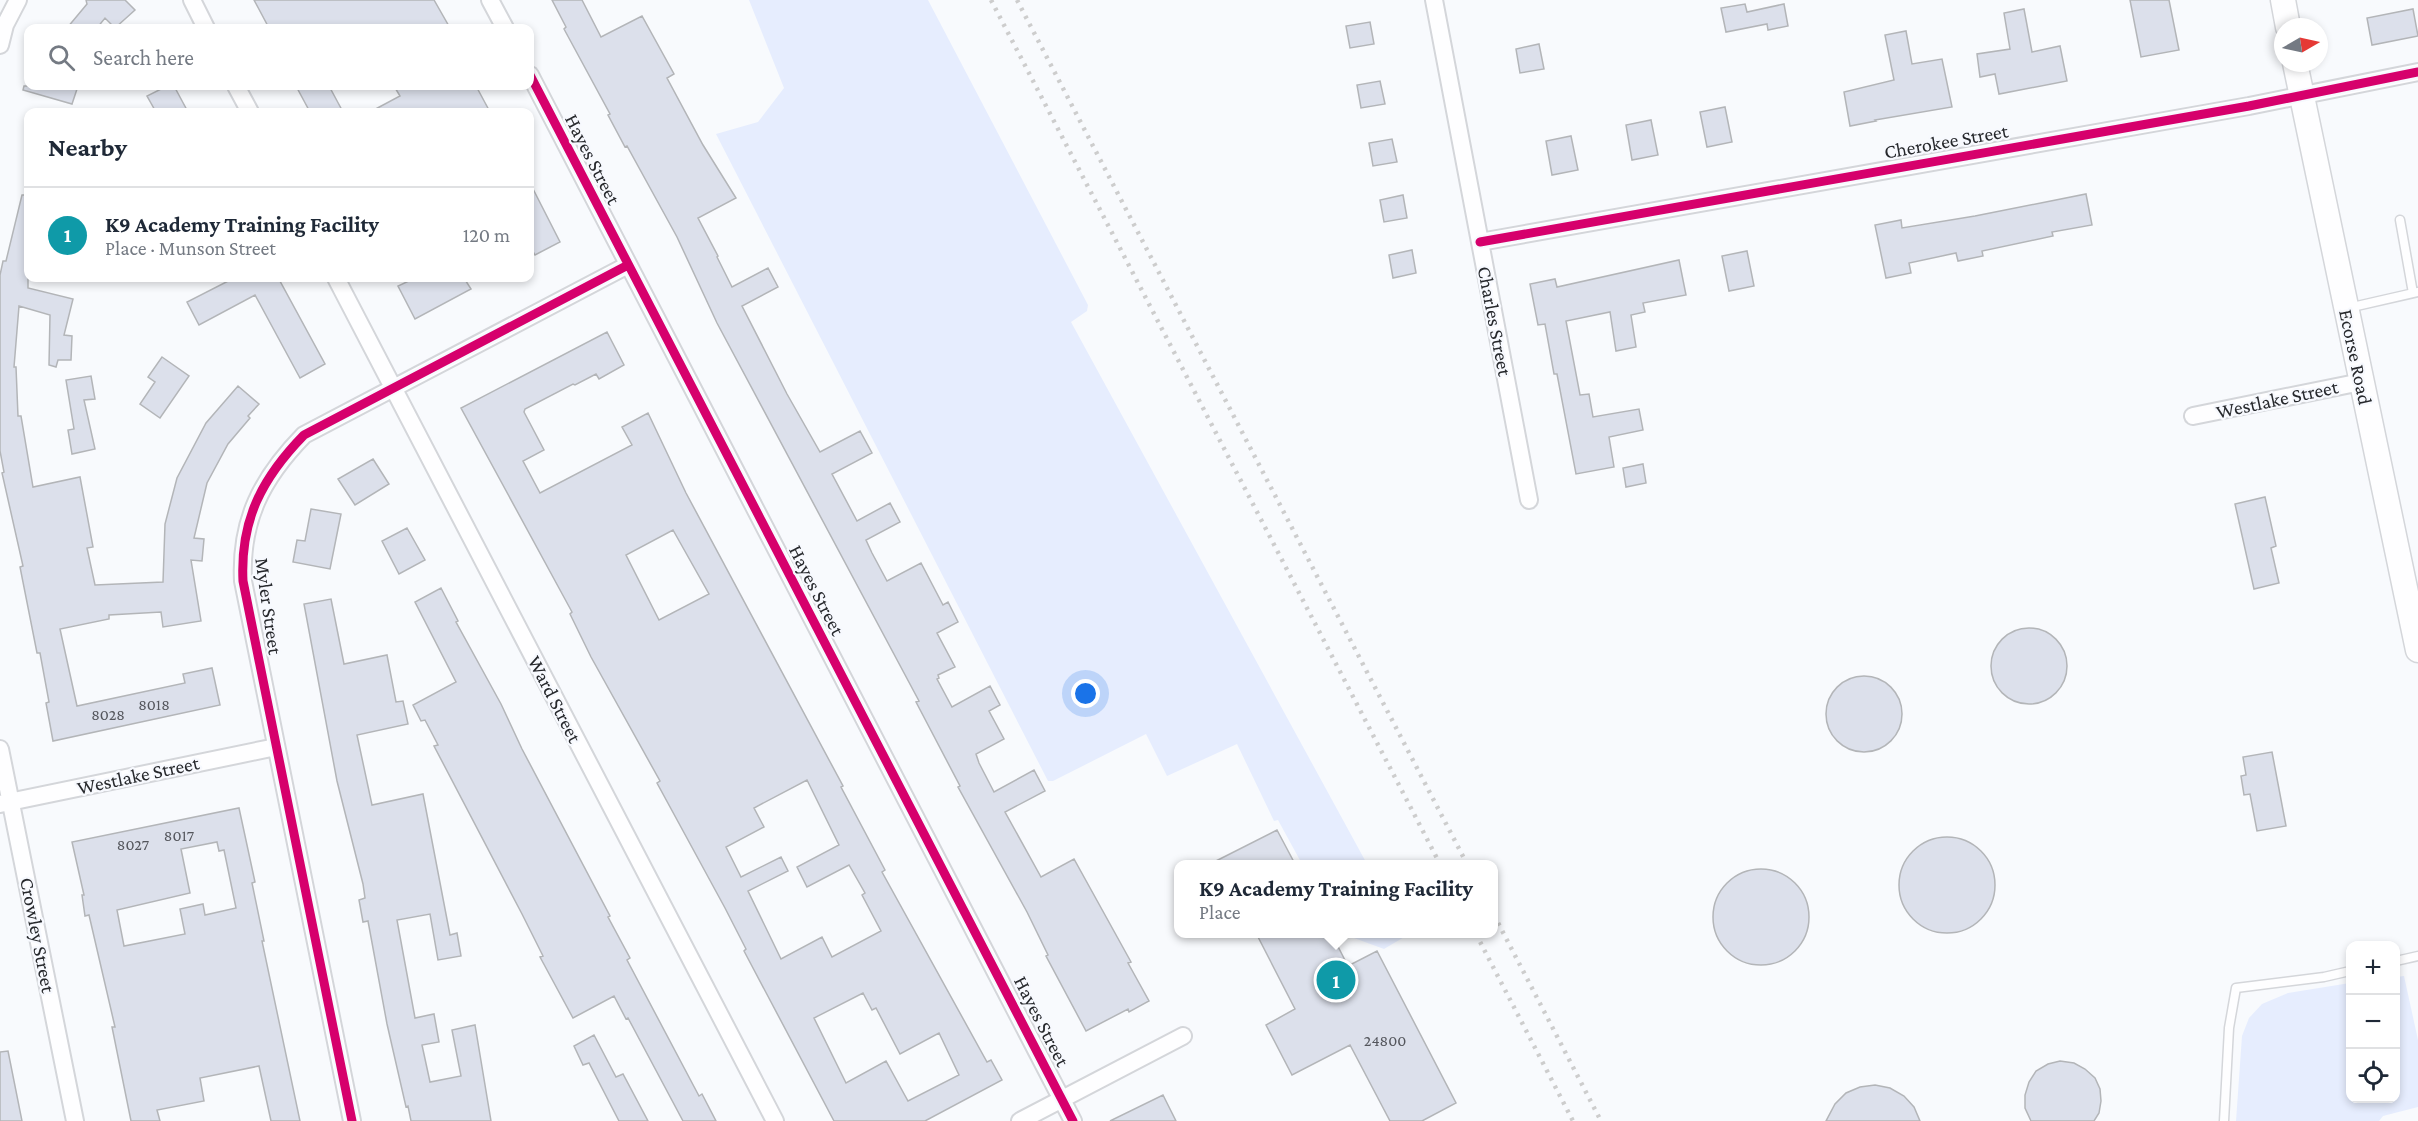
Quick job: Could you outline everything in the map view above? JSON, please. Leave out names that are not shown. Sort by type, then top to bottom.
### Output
[{"type":"main road","points":[[2283,0],[2286,18]]},
{"type":"main road","name":"Ecorse Road","points":[[2297,72],[2418,650]]},
{"type":"street","points":[[0,45],[6,25],[18,0]]},
{"type":"street","points":[[192,0],[204,24]]},
{"type":"street","points":[[490,0],[503,24]]},
{"type":"street","name":"Charles Street","points":[[1434,0],[1529,500]]},
{"type":"street","name":"Cherokee Street","points":[[1480,242],[2418,72]]},
{"type":"street","name":"Hayes Street","points":[[534,83],[1073,1121]]},
{"type":"street","points":[[238,90],[248,108]]},
{"type":"street","name":"Myler Street","points":[[352,1121],[243,581],[243,548],[251,515],[267,480],[281,458],[304,435],[628,265]]},
{"type":"street","name":"Ward Street","points":[[338,282],[775,1121]]},
{"type":"street","name":"Westlake Street","points":[[2193,417],[2361,382]]},
{"type":"street","name":"Westlake Street","points":[[5,803],[276,747]]},
{"type":"street","name":"Crowley Street","points":[[0,749],[5,803],[75,1121]]},
{"type":"street","points":[[1020,1121],[1183,1036]]},
{"type":"lane","points":[[2346,308],[2416,292],[2400,220]]},
{"type":"lane","points":[[2400,960],[2418,956]]},
{"type":"lane","points":[[2224,1121],[2229,1028],[2236,988],[2324,977],[2346,972]]},
{"type":"shaded area","points":[[749,0],[928,0],[1088,305],[1087,311],[1071,322],[1365,860],[1300,860],[1278,820],[1274,821],[1237,744],[1167,776],[1146,734],[1053,781],[1048,781],[716,134],[758,122],[784,88]]},
{"type":"shaded area","points":[[1354,938],[1403,938],[1384,949]]},
{"type":"shaded area","points":[[2400,976],[2404,976],[2418,1040],[2418,1107],[2383,1116],[2379,1121],[2236,1121],[2242,1036],[2249,1018],[2262,1004],[2288,993],[2346,984],[2346,1103],[2400,1103]]},
{"type":"building","points":[[86,0],[125,0],[135,10],[119,24],[111,24],[105,18],[100,24],[70,24],[87,4]]},
{"type":"building","points":[[254,0],[434,0],[448,24],[267,24]]},
{"type":"building","points":[[552,0],[582,0],[601,37],[642,16],[674,74],[667,78],[703,145],[736,198],[698,218],[732,287],[768,268],[778,287],[742,306],[787,394],[820,452],[860,431],[872,453],[832,474],[857,521],[890,503],[900,522],[866,540],[872,553],[887,581],[921,563],[943,605],[948,602],[958,622],[937,633],[955,667],[938,675],[937,679],[952,707],[990,686],[1000,705],[989,711],[1004,739],[976,754],[979,763],[994,792],[1034,770],[1045,791],[1005,812],[1041,877],[1074,859],[1131,962],[1128,963],[1149,1001],[1129,1012],[1128,1009],[1086,1031],[1046,956],[1048,955],[1027,912],[958,787],[960,786],[916,702],[919,701],[717,323],[677,237],[608,115],[610,114],[564,29],[566,27]]},
{"type":"building","points":[[2130,0],[2169,0],[2179,50],[2141,57]]},
{"type":"building","points":[[1745,4],[1747,12],[1784,4],[1788,26],[1768,30],[1767,24],[1726,32],[1721,8]]},
{"type":"building","points":[[2024,9],[2032,52],[2060,46],[2067,81],[1999,94],[1995,74],[1980,77],[1977,54],[2010,49],[2004,13]]},
{"type":"building","points":[[2413,9],[2418,36],[2372,45],[2367,18]]},
{"type":"building","points":[[1370,22],[1374,44],[1350,48],[1346,26]]},
{"type":"building","points":[[1906,31],[1912,64],[1942,59],[1952,107],[1850,126],[1844,92],[1894,80],[1885,35]]},
{"type":"building","points":[[1539,44],[1544,69],[1520,73],[1516,49]]},
{"type":"building","points":[[1380,81],[1385,104],[1361,108],[1357,85]]},
{"type":"building","points":[[24,86],[24,90],[77,90],[72,104],[23,90]]},
{"type":"building","points":[[159,90],[176,90],[186,108],[154,108],[147,96]]},
{"type":"building","points":[[298,90],[331,90],[341,108],[308,108]]},
{"type":"building","points":[[396,90],[478,90],[488,108],[378,108],[400,96]]},
{"type":"building","points":[[1725,107],[1732,142],[1707,147],[1700,112]]},
{"type":"building","points":[[1651,120],[1658,155],[1632,160],[1626,125]]},
{"type":"building","points":[[1571,136],[1578,170],[1552,175],[1546,141]]},
{"type":"building","points":[[1392,139],[1397,162],[1373,166],[1369,143]]},
{"type":"building","points":[[534,191],[560,242],[535,255],[534,253]]},
{"type":"building","points":[[2086,194],[2092,225],[2052,232],[2053,236],[1982,251],[1983,256],[1958,261],[1956,253],[1909,263],[1911,273],[1886,278],[1875,225],[1901,220],[1902,228]]},
{"type":"building","points":[[22,195],[24,195],[24,282],[28,282],[28,288],[73,299],[64,335],[72,336],[71,360],[58,360],[56,367],[49,365],[50,315],[19,306],[14,367],[16,367],[18,416],[21,416],[33,487],[80,477],[93,547],[87,548],[95,585],[163,582],[165,524],[177,478],[206,423],[238,386],[259,404],[228,444],[207,483],[194,538],[204,539],[202,561],[191,560],[201,621],[163,627],[161,612],[109,615],[109,619],[60,629],[77,706],[185,683],[183,674],[212,668],[220,705],[53,741],[40,653],[37,653],[20,567],[23,566],[2,473],[4,472],[0,451],[0,275],[3,261],[6,261]]},
{"type":"building","points":[[1403,195],[1407,218],[1384,222],[1380,200]]},
{"type":"building","points":[[1412,250],[1416,273],[1393,278],[1389,255]]},
{"type":"building","points":[[1747,251],[1754,286],[1729,291],[1722,256]]},
{"type":"building","points":[[1679,260],[1686,295],[1643,303],[1645,312],[1631,315],[1636,347],[1616,351],[1610,312],[1566,321],[1580,395],[1589,394],[1593,417],[1639,409],[1643,430],[1609,437],[1614,467],[1576,474],[1545,324],[1538,325],[1530,284],[1555,279],[1557,287]]},
{"type":"building","points":[[226,282],[281,282],[325,364],[300,378],[255,295],[199,325],[187,302]]},
{"type":"building","points":[[406,282],[467,282],[471,289],[415,319],[398,286]]},
{"type":"building","points":[[607,332],[624,365],[599,379],[596,374],[573,384],[525,409],[524,412],[544,450],[523,461],[540,493],[632,445],[622,427],[648,413],[686,493],[843,786],[841,787],[885,870],[882,872],[987,1062],[991,1060],[1002,1080],[925,1121],[834,1121],[744,951],[746,949],[725,908],[657,783],[660,781],[591,657],[570,614],[572,612],[461,408]],"holes":[[[673,530],[709,594],[659,620],[626,555]],[[807,780],[839,845],[797,867],[807,887],[849,865],[865,893],[862,895],[881,931],[832,957],[822,937],[781,959],[748,891],[788,871],[781,857],[741,877],[726,847],[764,827],[754,808]],[[863,993],[872,1010],[876,1008],[900,1054],[939,1033],[959,1075],[908,1101],[886,1061],[846,1083],[814,1018]]]},
{"type":"building","points":[[162,357],[189,376],[160,418],[140,404],[155,382],[148,377]]},
{"type":"building","points":[[91,376],[95,399],[84,400],[95,449],[72,454],[68,430],[74,429],[66,380]]},
{"type":"building","points":[[373,459],[389,484],[355,505],[338,479]]},
{"type":"building","points":[[1643,464],[1646,483],[1626,487],[1623,468]]},
{"type":"building","points":[[2265,497],[2276,546],[2271,548],[2279,583],[2254,589],[2235,504]]},
{"type":"building","points":[[311,509],[341,514],[330,569],[293,562],[297,540],[305,541]]},
{"type":"building","points":[[407,528],[425,560],[399,574],[382,541]]},
{"type":"building","points":[[441,588],[458,621],[456,622],[501,704],[522,749],[610,916],[608,917],[630,958],[627,960],[699,1096],[702,1094],[716,1121],[683,1121],[614,996],[573,1018],[540,957],[543,956],[522,914],[434,746],[438,745],[425,720],[421,721],[413,705],[456,682],[415,602]]},
{"type":"building","points":[[331,599],[344,664],[387,655],[396,702],[403,701],[408,724],[357,735],[372,805],[423,794],[450,935],[457,933],[461,956],[438,960],[430,914],[397,920],[415,1018],[434,1014],[439,1042],[422,1045],[430,1082],[461,1076],[452,1030],[475,1025],[491,1121],[411,1121],[408,1106],[406,1107],[387,1024],[368,921],[363,922],[359,900],[365,898],[363,884],[337,781],[304,604]]},
{"type":"building","points":[[2029,628],[2044,631],[2056,639],[2064,651],[2067,666],[2064,681],[2056,693],[2044,701],[2029,704],[2014,701],[2002,693],[1994,681],[1991,666],[1994,651],[2002,639],[2014,631]]},
{"type":"building","points":[[1864,676],[1879,679],[1891,687],[1899,699],[1902,714],[1899,729],[1891,741],[1879,749],[1864,752],[1849,749],[1837,741],[1829,729],[1826,714],[1829,699],[1837,687],[1849,679]]},
{"type":"building","points":[[2272,752],[2286,826],[2257,831],[2250,794],[2244,795],[2241,776],[2246,775],[2243,757]]},
{"type":"building","points":[[239,808],[255,882],[252,883],[264,941],[262,941],[300,1121],[271,1121],[259,1066],[200,1078],[204,1101],[157,1110],[160,1121],[131,1121],[112,1027],[115,1027],[89,915],[85,916],[82,895],[84,895],[72,842]],"holes":[[[217,842],[219,851],[224,850],[236,908],[205,915],[203,904],[180,909],[185,934],[124,946],[117,910],[190,893],[181,849]]]},
{"type":"building","points":[[1277,830],[1293,860],[1218,860]]},
{"type":"building","points":[[1947,837],[1965,841],[1981,851],[1991,867],[1995,885],[1991,903],[1981,919],[1965,929],[1947,933],[1929,929],[1913,919],[1903,903],[1899,885],[1903,867],[1913,851],[1929,841]]},
{"type":"building","points":[[1761,869],[1779,873],[1795,883],[1805,899],[1809,917],[1805,935],[1795,951],[1779,961],[1761,965],[1743,961],[1727,951],[1717,935],[1713,917],[1717,899],[1727,883],[1743,873]]},
{"type":"building","points":[[1259,938],[1334,938],[1348,966],[1377,951],[1456,1103],[1422,1121],[1390,1121],[1350,1045],[1292,1075],[1266,1025],[1295,1009]]},
{"type":"building","points":[[594,1035],[616,1077],[623,1074],[648,1121],[619,1121],[589,1063],[583,1065],[574,1046]]},
{"type":"building","points":[[8,1051],[22,1121],[0,1121],[0,1052]]},
{"type":"building","points":[[2060,1061],[2074,1063],[2095,1078],[2100,1089],[2101,1101],[2099,1113],[2094,1121],[2031,1121],[2025,1108],[2025,1095],[2029,1082],[2036,1071],[2048,1064]]},
{"type":"building","points":[[1875,1085],[1890,1088],[1904,1096],[1914,1107],[1920,1121],[1826,1121],[1835,1104],[1846,1093],[1860,1087]]},
{"type":"building","points":[[1163,1095],[1176,1121],[1110,1121]]},
{"type":"railway","points":[[991,0],[1438,860]]},
{"type":"railway","points":[[1017,0],[1465,860]]},
{"type":"railway","points":[[1498,923],[1601,1121]]},
{"type":"railway","points":[[1478,938],[1573,1121]]},
{"type":"cycle path","points":[[1480,242],[2249,106],[2418,72]]},
{"type":"cycle path","points":[[534,83],[1073,1121]]},
{"type":"cycle path","points":[[352,1121],[243,581],[245,538],[250,519],[265,484],[276,467],[304,435],[628,265]]},
{"type":"place","name":"K9 Academy Training Facility","points":[[1336,980]]}]
